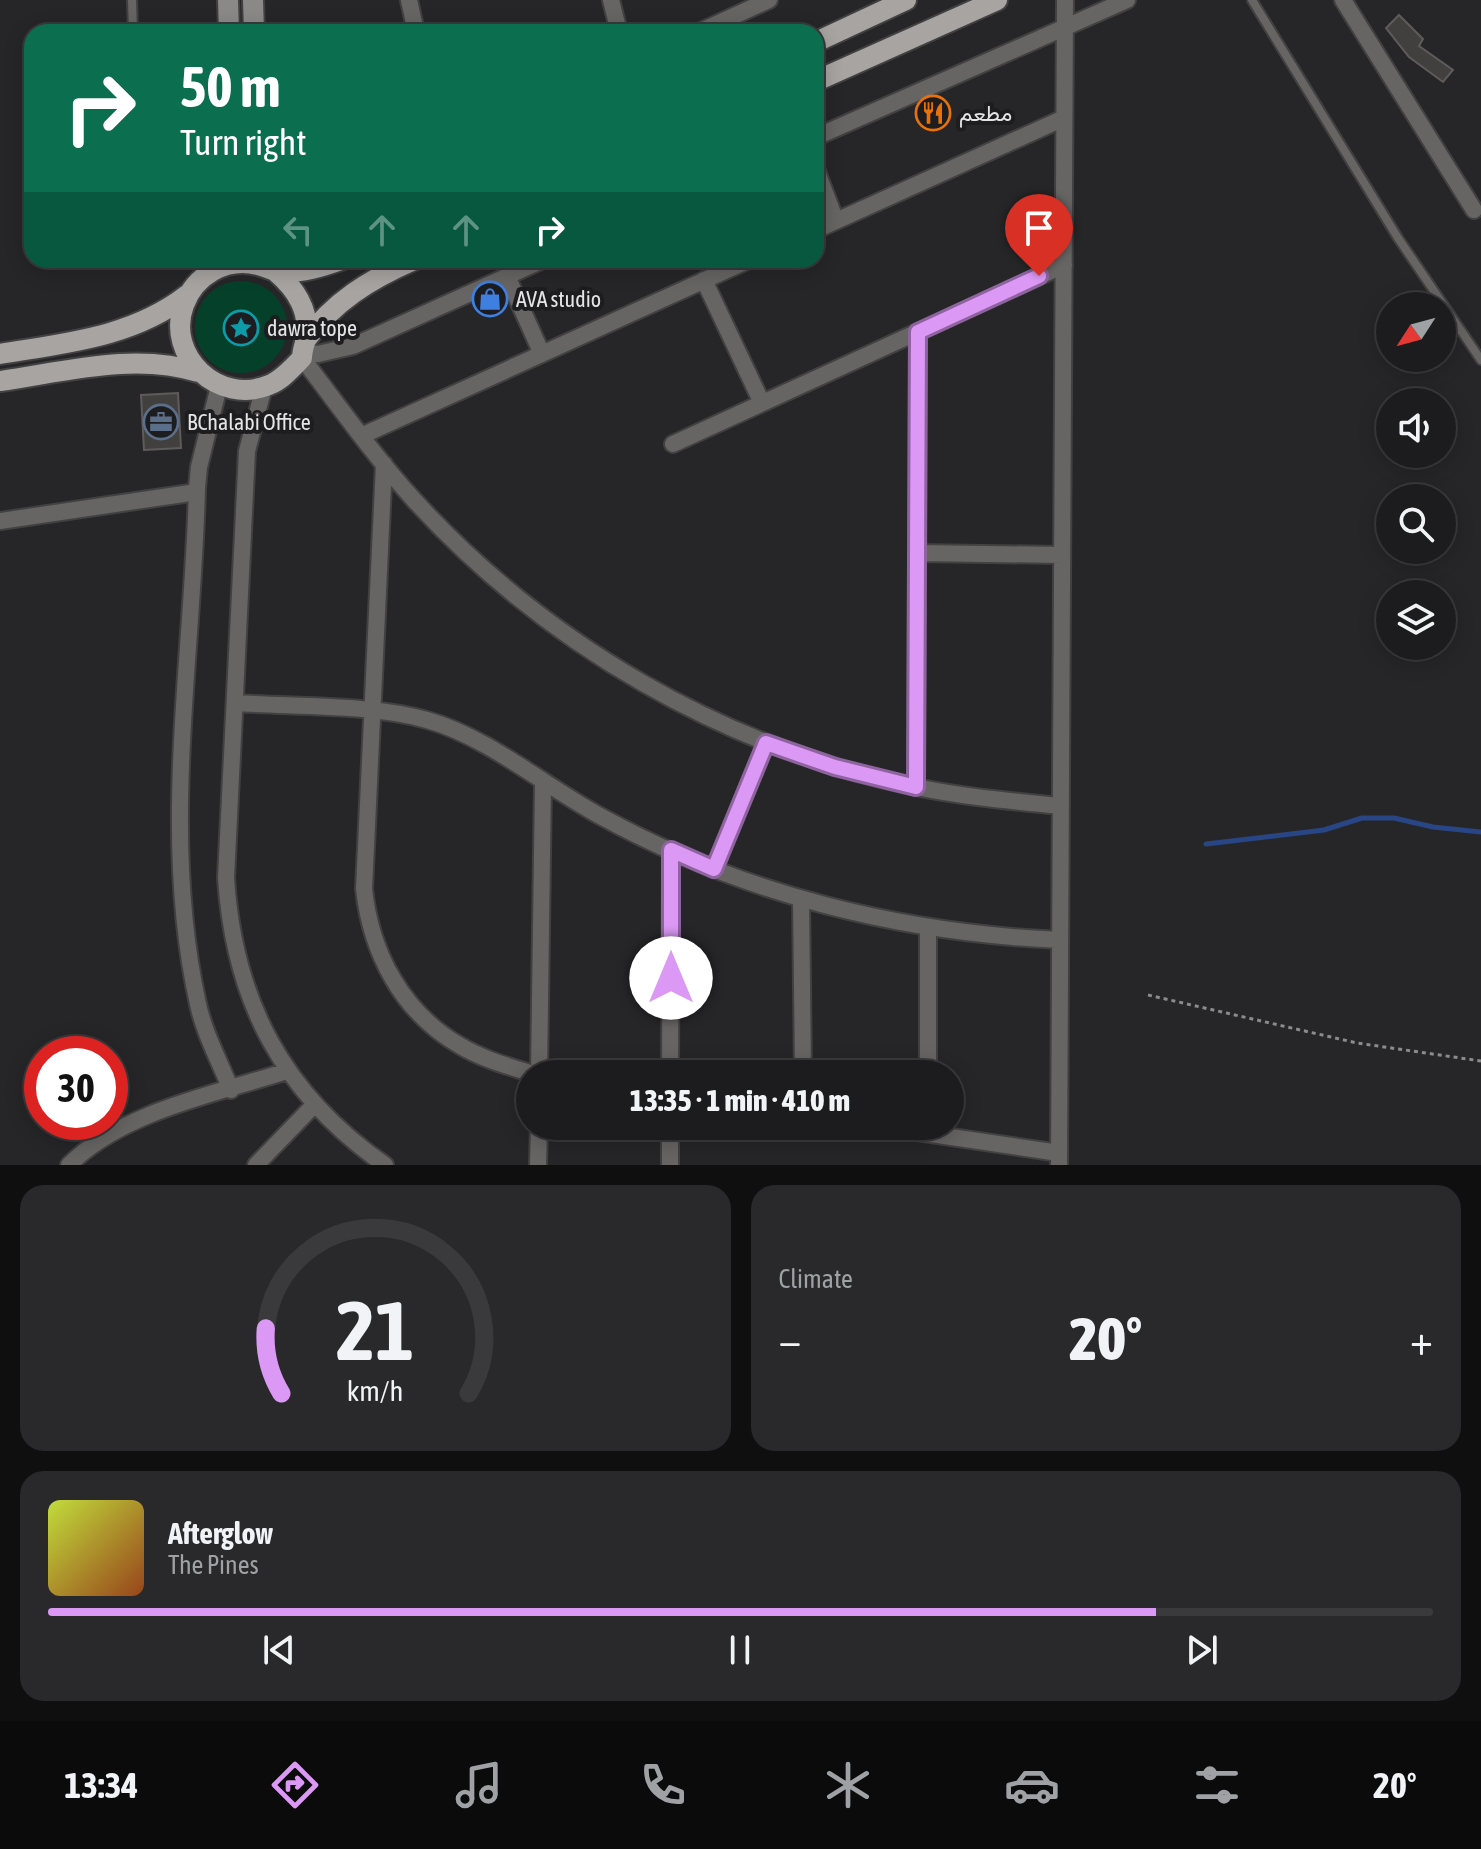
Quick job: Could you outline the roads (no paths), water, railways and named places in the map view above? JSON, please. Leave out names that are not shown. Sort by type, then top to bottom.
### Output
[{"type":"main road","points":[[228,0],[229,24]]},
{"type":"main road","points":[[253,0],[254,24]]},
{"type":"main road","points":[[824,38],[906,0]]},
{"type":"main road","points":[[824,77],[997,0]]},
{"type":"main road","points":[[0,354],[92,339],[120,331],[160,313],[187,295],[211,268]]},
{"type":"main road","points":[[273,268],[292,285],[302,302],[307,321],[303,351]]},
{"type":"main road","points":[[277,268],[299,272],[313,268]]},
{"type":"main road","points":[[0,381],[118,364],[178,366],[198,372],[219,386],[236,390],[264,387],[284,376],[322,319],[344,298],[399,268]]},
{"type":"main road","points":[[187,295],[180,315],[180,335],[186,355],[198,372]]},
{"type":"street","points":[[409,0],[414,24]]},
{"type":"street","points":[[611,0],[617,24]]},
{"type":"street","points":[[713,24],[745,5],[769,0]]},
{"type":"street","points":[[964,1138],[1059,1159],[1065,0]]},
{"type":"street","points":[[824,133],[1127,0]]},
{"type":"street","points":[[1343,0],[1474,210]]},
{"type":"street","points":[[824,226],[1064,118]]},
{"type":"street","points":[[824,190],[836,221]]},
{"type":"street","points":[[673,444],[1064,265]]},
{"type":"street","points":[[303,351],[318,354],[353,346],[525,268]]},
{"type":"street","points":[[361,436],[731,268]]},
{"type":"street","points":[[507,276],[542,354]]},
{"type":"street","points":[[704,280],[762,403]]},
{"type":"street","points":[[916,787],[918,332]]},
{"type":"street","points":[[303,351],[361,436],[414,501],[474,560],[538,614],[607,662],[680,704],[766,743],[835,767],[916,787],[988,799],[1060,806]]},
{"type":"street","points":[[219,386],[199,467],[197,492],[181,798],[183,918],[198,1007],[231,1090]]},
{"type":"street","points":[[264,387],[247,451],[226,878],[228,912],[239,968],[254,1011],[287,1071],[314,1105],[359,1147],[385,1165]]},
{"type":"street","points":[[384,464],[364,889],[368,922],[378,952],[403,996],[440,1033],[477,1054],[516,1067]]},
{"type":"street","points":[[0,521],[197,492]]},
{"type":"street","points":[[919,553],[1062,555]]},
{"type":"street","points":[[235,703],[406,715],[445,726],[602,818],[714,869],[801,899],[956,933],[1060,940]]},
{"type":"street","points":[[714,869],[766,743]]},
{"type":"street","points":[[536,1060],[543,782]]},
{"type":"street","points":[[670,1060],[671,850]]},
{"type":"street","points":[[801,899],[803,1060]]},
{"type":"street","points":[[928,927],[928,1060]]},
{"type":"street","points":[[69,1165],[94,1143],[136,1120],[287,1071]]},
{"type":"street","points":[[256,1165],[314,1105]]},
{"type":"street","points":[[538,1165],[539,1140]]},
{"type":"street","points":[[670,1140],[670,1165]]},
{"type":"lane","points":[[132,0],[133,24]]},
{"type":"lane","points":[[1252,0],[1398,238],[1481,360]]},
{"type":"waterway","points":[[1206,844],[1324,830],[1362,818],[1394,818],[1433,827],[1481,832]]},
{"type":"place","name":"مطعم","points":[[933,113]]},
{"type":"place","name":"AVA studio","points":[[490,299]]},
{"type":"place","name":"dawra tope","points":[[241,328]]},
{"type":"place","name":"BChalabi Office","points":[[161,422]]}]
